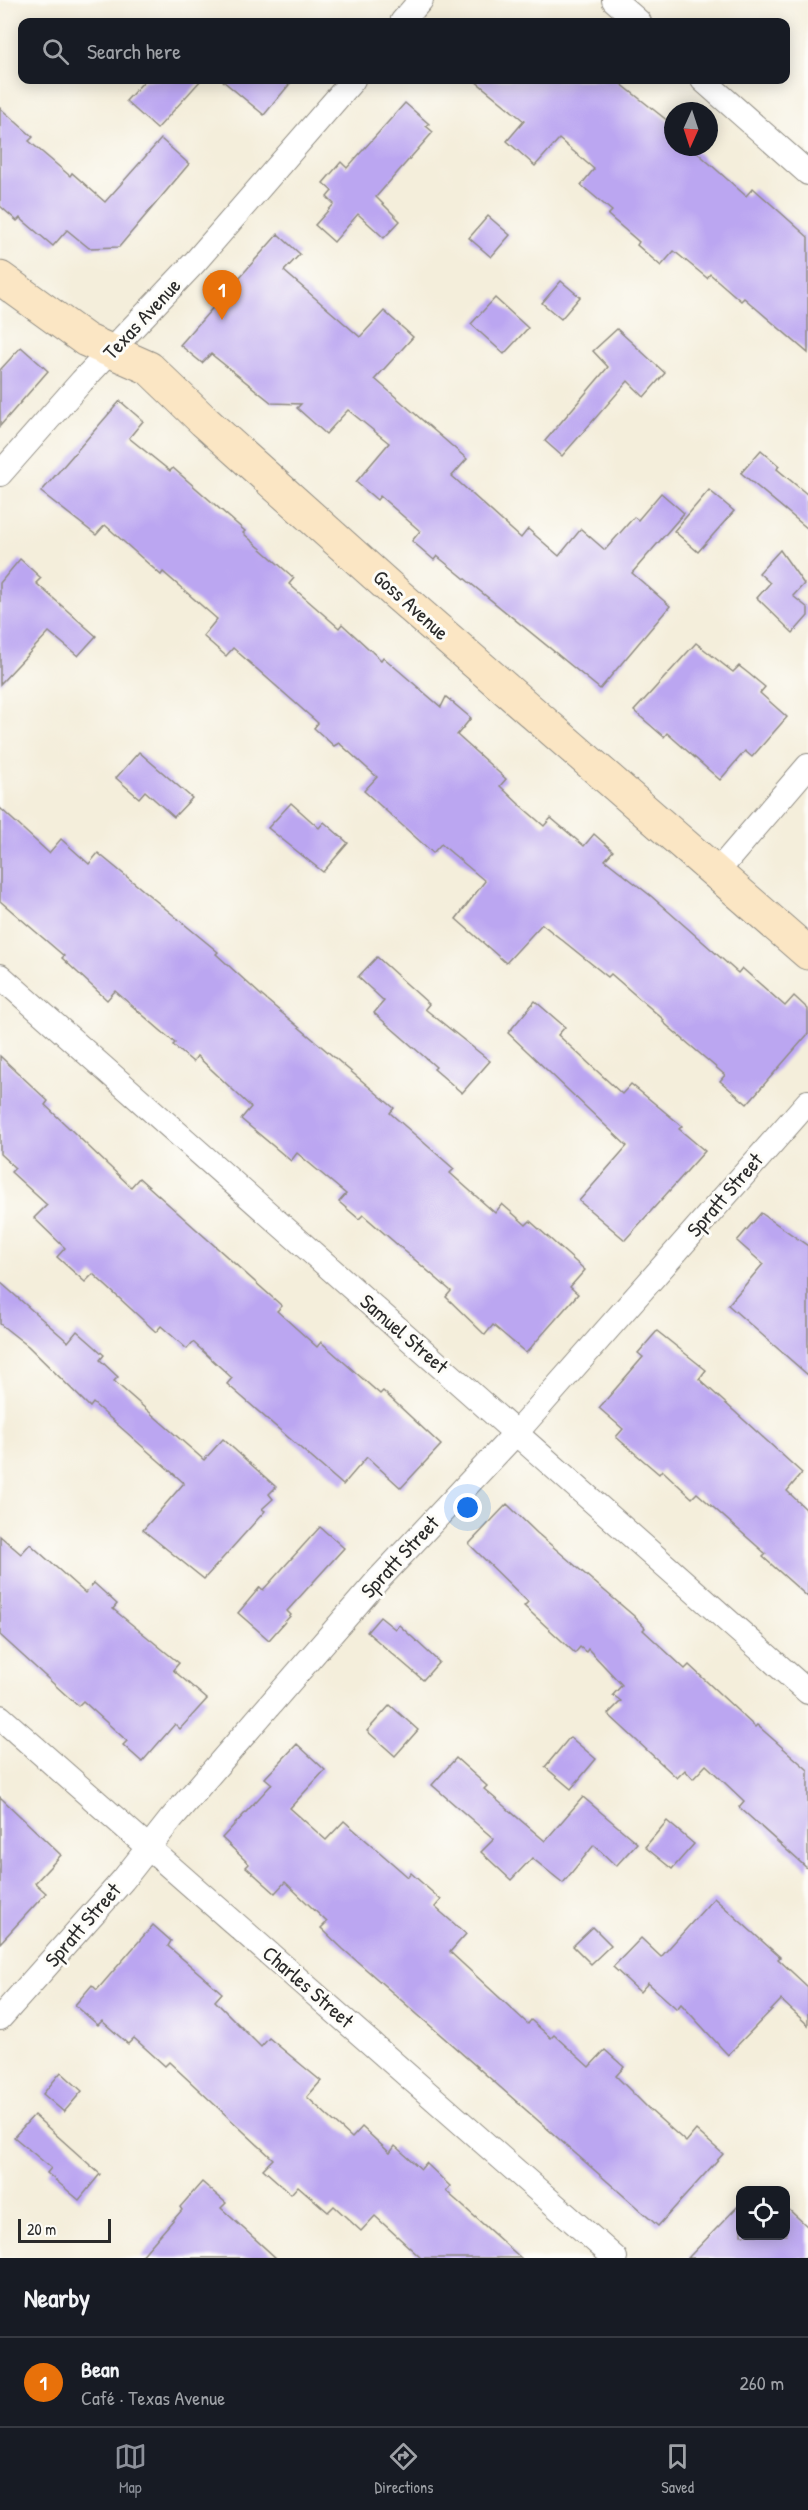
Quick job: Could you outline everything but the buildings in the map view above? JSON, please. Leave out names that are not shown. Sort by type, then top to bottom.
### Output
[{"type":"main road","name":"Goss Avenue","points":[[0,278],[67,328],[111,352],[149,368],[204,422],[398,595],[808,953]]},
{"type":"street","points":[[405,18],[421,0]]},
{"type":"street","points":[[614,0],[634,18]]},
{"type":"street","name":"Texas Avenue","points":[[0,474],[82,381],[195,262],[349,84]]},
{"type":"street","points":[[708,84],[808,173]]},
{"type":"street","points":[[717,872],[808,766]]},
{"type":"street","name":"Samuel Street","points":[[0,976],[808,1692]]},
{"type":"street","name":"Spratt Street","points":[[0,2018],[150,1847],[179,1810],[378,1580],[516,1432],[808,1101]]},
{"type":"street","name":"Charles Street","points":[[0,1717],[615,2258]]},
{"type":"place","name":"Bean","points":[[222,320]]}]
